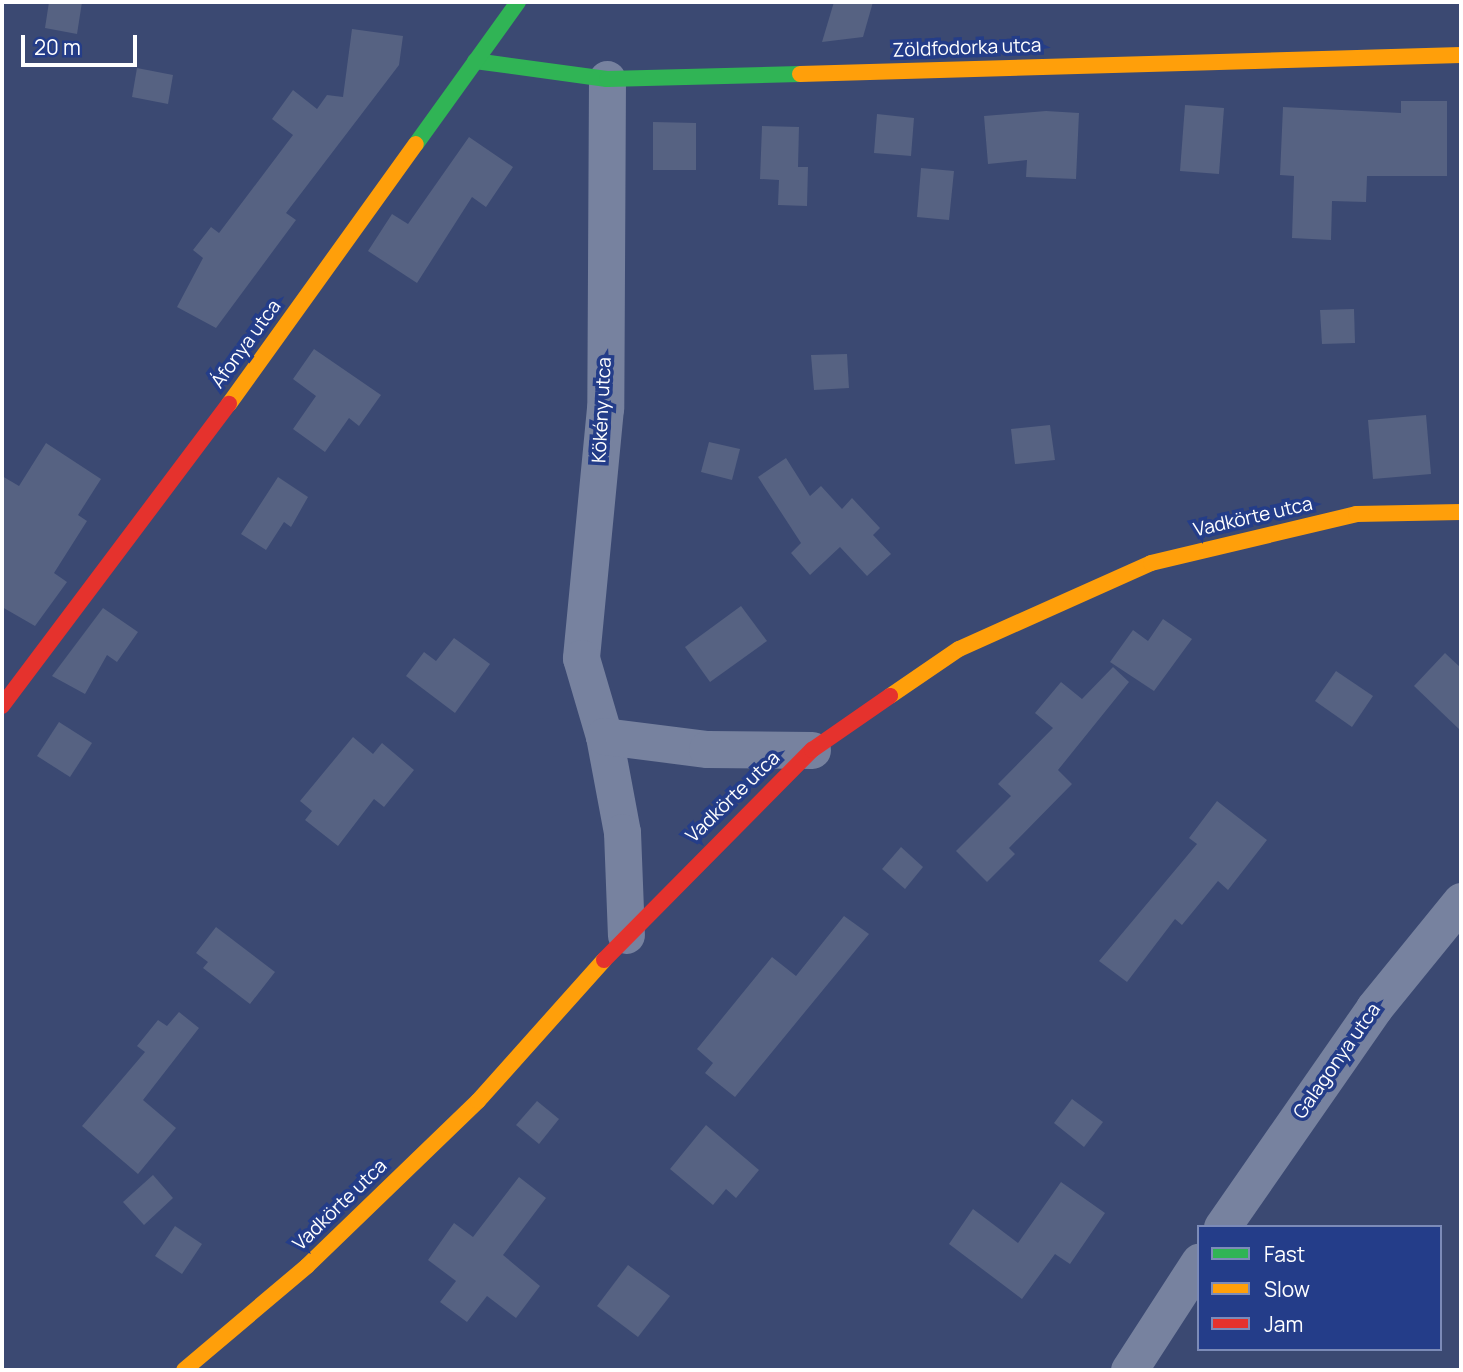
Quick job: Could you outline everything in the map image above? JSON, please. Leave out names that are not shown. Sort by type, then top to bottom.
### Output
[{"type":"street","name":"Áfonya utca","points":[[2,706],[217,420],[519,2]]},
{"type":"street","name":"Zöldfodorka utca","points":[[475,61],[607,79],[1461,55]]},
{"type":"street","name":"Kökény utca","points":[[607,79],[605,408],[581,658],[604,736],[622,832],[626,934]]},
{"type":"street","name":"Vadkörte utca","points":[[184,1370],[307,1266],[478,1101],[626,934],[812,750],[959,649],[1151,563],[1356,514],[1461,512]]},
{"type":"street","points":[[604,736],[707,749],[812,750]]},
{"type":"street","name":"Galagonya utca","points":[[1223,1225],[1374,1007],[1461,901]]},
{"type":"street","points":[[1129,1370],[1197,1265]]},
{"type":"building","points":[[49,2],[82,2],[77,34],[45,28]]},
{"type":"building","points":[[834,2],[873,2],[863,37],[822,42]]},
{"type":"building","points":[[352,29],[403,36],[399,65],[286,213],[296,220],[216,328],[177,307],[203,258],[193,250],[211,227],[219,233],[293,135],[272,119],[293,90],[317,109],[327,95],[343,97]]},
{"type":"building","points":[[137,68],[173,75],[168,104],[132,97]]},
{"type":"building","points":[[1401,101],[1447,101],[1447,176],[1367,176],[1366,202],[1332,201],[1331,240],[1292,238],[1294,176],[1280,175],[1283,107],[1401,113]]},
{"type":"building","points":[[1185,105],[1224,108],[1219,174],[1180,171]]},
{"type":"building","points":[[1046,111],[1079,113],[1076,179],[1026,177],[1027,160],[988,164],[984,116]]},
{"type":"building","points":[[877,114],[914,118],[911,156],[874,153]]},
{"type":"building","points":[[653,122],[696,123],[696,170],[653,170]]},
{"type":"building","points":[[762,126],[799,127],[798,167],[808,167],[807,206],[778,205],[779,180],[760,179]]},
{"type":"building","points":[[469,137],[513,167],[486,207],[472,197],[417,283],[368,251],[392,214],[408,224]]},
{"type":"building","points":[[921,168],[954,171],[949,220],[917,217]]},
{"type":"building","points":[[1354,309],[1355,343],[1322,344],[1320,310]]},
{"type":"building","points":[[314,349],[381,395],[359,426],[349,418],[325,452],[293,429],[316,396],[293,379]]},
{"type":"building","points":[[847,354],[849,388],[814,390],[811,355]]},
{"type":"building","points":[[1426,415],[1431,474],[1373,479],[1368,420]]},
{"type":"building","points":[[1050,425],[1055,460],[1015,464],[1011,429]]},
{"type":"building","points":[[709,442],[740,449],[732,480],[701,472]]},
{"type":"building","points":[[46,443],[101,479],[78,515],[87,521],[54,573],[67,582],[35,626],[2,607],[2,476],[19,486]]},
{"type":"building","points":[[786,458],[810,496],[821,486],[842,509],[852,498],[880,528],[873,535],[891,554],[867,576],[840,547],[810,575],[791,553],[801,543],[758,477]]},
{"type":"building","points":[[278,477],[308,497],[291,527],[284,522],[266,550],[241,534]]},
{"type":"building","points":[[741,606],[767,641],[710,682],[685,647]]},
{"type":"building","points":[[103,608],[138,632],[117,662],[107,655],[85,694],[52,676]]},
{"type":"building","points":[[1163,619],[1192,639],[1154,691],[1110,662],[1133,630],[1148,641]]},
{"type":"building","points":[[454,638],[490,664],[455,713],[406,676],[424,652],[436,661]]},
{"type":"building","points":[[1445,653],[1461,668],[1461,731],[1414,686]]},
{"type":"building","points":[[1113,667],[1129,682],[1058,770],[1072,784],[1009,848],[1015,854],[987,882],[956,851],[1011,796],[998,784],[1053,728],[1035,713],[1061,682],[1082,699]]},
{"type":"building","points":[[1336,671],[1373,696],[1352,727],[1315,701]]},
{"type":"building","points":[[59,722],[92,743],[70,777],[37,756]]},
{"type":"building","points":[[353,737],[373,754],[382,743],[414,770],[384,807],[374,799],[338,846],[305,820],[312,811],[300,801]]},
{"type":"building","points":[[1217,801],[1267,840],[1228,890],[1218,881],[1182,925],[1175,919],[1127,982],[1099,961],[1197,844],[1189,838]]},
{"type":"building","points":[[901,847],[923,867],[905,889],[882,869]]},
{"type":"building","points":[[844,916],[869,934],[735,1097],[705,1073],[713,1063],[697,1049],[772,957],[796,976]]},
{"type":"building","points":[[216,927],[275,972],[250,1004],[203,968],[208,962],[196,953]]},
{"type":"building","points":[[179,1012],[199,1028],[143,1100],[176,1128],[138,1174],[82,1126],[145,1052],[137,1046],[158,1020],[167,1026]]},
{"type":"building","points":[[1072,1099],[1103,1122],[1084,1147],[1054,1123]]},
{"type":"building","points":[[537,1101],[559,1119],[539,1144],[516,1125]]},
{"type":"building","points":[[706,1125],[759,1170],[736,1198],[726,1189],[713,1205],[670,1169]]},
{"type":"building","points":[[153,1175],[173,1198],[144,1225],[123,1202]]},
{"type":"building","points":[[519,1177],[546,1198],[503,1255],[540,1286],[516,1318],[487,1296],[467,1322],[440,1302],[456,1281],[428,1260],[454,1223],[473,1237]]},
{"type":"building","points":[[1061,1182],[1105,1213],[1070,1264],[1055,1254],[1022,1299],[949,1244],[973,1209],[1018,1243]]},
{"type":"building","points":[[175,1226],[202,1244],[182,1274],[155,1256]]},
{"type":"building","points":[[628,1265],[670,1296],[638,1337],[597,1306]]},
{"type":"traffic: fast","points":[[416,144],[518,2]]},
{"type":"traffic: fast","points":[[475,61],[607,79],[800,74]]},
{"type":"traffic: slow","points":[[800,74],[1461,55]]},
{"type":"traffic: slow","points":[[229,404],[416,144]]},
{"type":"traffic: slow","points":[[890,696],[959,649],[1151,563],[1356,514],[1461,512]]},
{"type":"traffic: slow","points":[[184,1370],[307,1266],[478,1101],[604,960]]},
{"type":"traffic: jam","points":[[2,706],[229,404]]},
{"type":"traffic: jam","points":[[604,960],[812,750],[890,696]]}]
